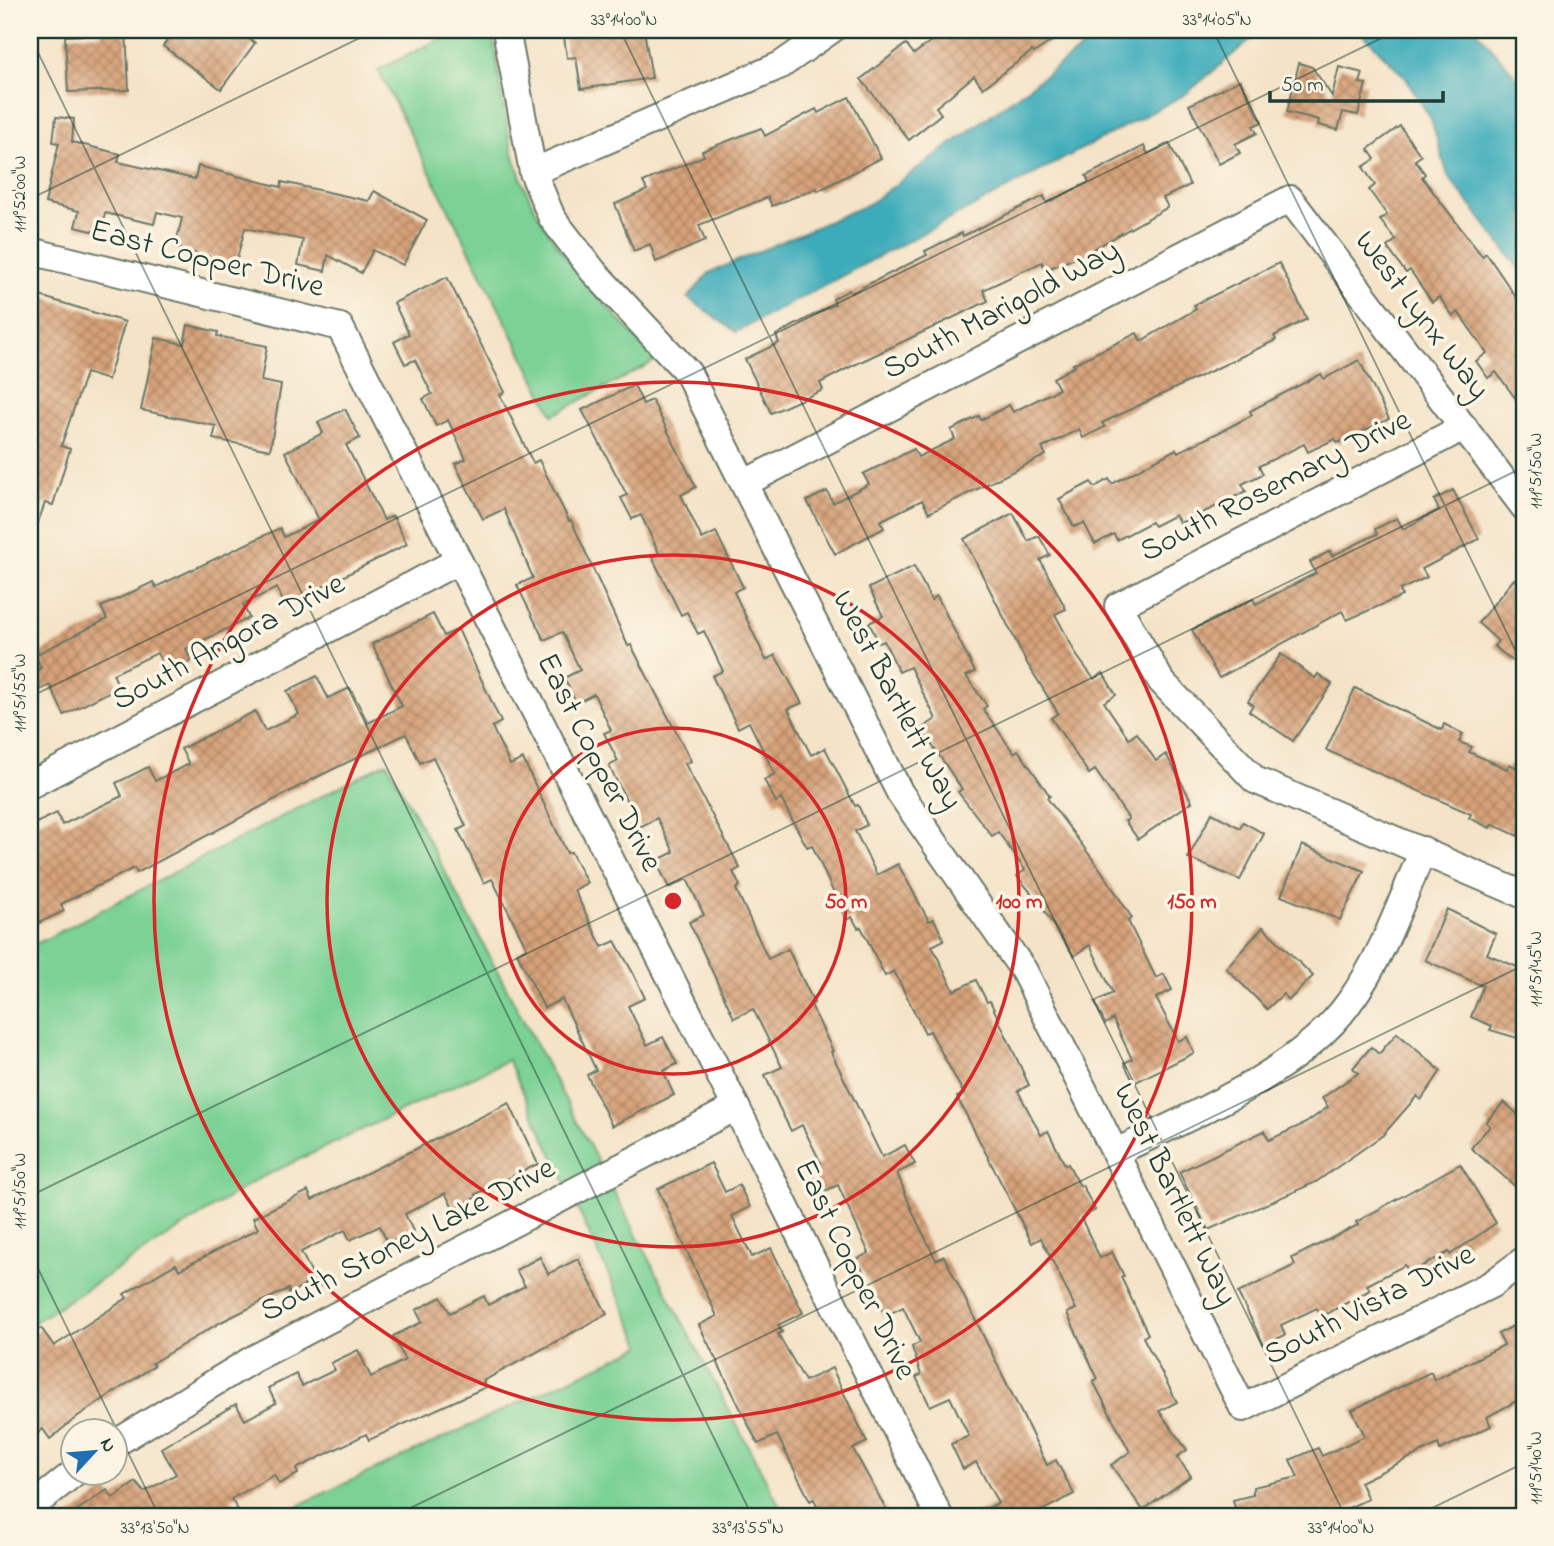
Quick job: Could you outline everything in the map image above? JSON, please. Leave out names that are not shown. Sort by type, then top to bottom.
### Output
[{"type":"street","name":"West Bartlett Way","points":[[506,30],[533,172],[552,218],[593,271],[688,373],[746,483],[900,793],[1024,971],[1243,1408]]},
{"type":"street","points":[[533,172],[781,65],[831,30]]},
{"type":"street","name":"South Marigold Way","points":[[746,483],[1290,199]]},
{"type":"street","name":"West Lynx Way","points":[[1290,199],[1524,507]]},
{"type":"street","name":"East Copper Drive","points":[[30,251],[340,327],[736,1107],[939,1516]]},
{"type":"street","name":"South Rosemary Drive","points":[[1423,850],[1255,779],[1161,681],[1118,606],[1464,427]]},
{"type":"street","name":"South Angora Drive","points":[[30,785],[458,561]]},
{"type":"street","points":[[1116,1152],[1251,1086],[1329,1027],[1348,1004],[1370,969],[1423,850],[1524,895]]},
{"type":"street","name":"South Stoney Lake Drive","points":[[130,1434],[253,1359],[736,1107]]},
{"type":"street","name":"South Vista Drive","points":[[1243,1408],[1492,1284],[1524,1260]]},
{"type":"street","points":[[30,1508],[60,1484]]},
{"type":"green space","points":[[458,30],[492,30],[509,137],[530,199],[544,225],[578,272],[657,360],[553,415],[378,70]]},
{"type":"green space","points":[[387,762],[785,1516],[285,1516],[305,1502],[642,1346],[508,1060],[256,1180],[30,1325],[30,947]]},
{"type":"water","points":[[1107,30],[1268,30],[1250,40],[1186,94],[736,332],[688,298],[709,273],[869,204]]},
{"type":"water","points":[[1355,30],[1476,30],[1524,85],[1524,275],[1448,176],[1431,119],[1405,77],[1362,33]]},
{"type":"building","points":[[101,30],[126,30],[129,90],[68,92],[65,36],[102,34]]},
{"type":"building","points":[[175,30],[238,30],[255,43],[221,89],[163,46]]},
{"type":"building","points":[[563,30],[644,30],[652,78],[581,89],[576,57],[567,58]]},
{"type":"building","points":[[946,30],[1067,30],[1034,53],[1032,51],[983,88],[974,76],[936,107],[941,114],[909,140],[861,79],[906,44],[914,54]]},
{"type":"building","points":[[1299,63],[1312,67],[1332,96],[1339,67],[1363,73],[1360,83],[1366,84],[1358,115],[1343,112],[1338,130],[1318,125],[1319,120],[1287,112]]},
{"type":"building","points":[[1240,80],[1262,122],[1253,126],[1257,133],[1235,144],[1240,153],[1219,164],[1189,105]]},
{"type":"building","points":[[849,97],[881,158],[818,191],[817,188],[772,206],[768,197],[699,225],[705,241],[656,262],[650,244],[634,251],[615,204],[647,190],[643,182],[704,156],[702,151],[761,128],[765,136],[816,109],[818,113]]},
{"type":"building","points":[[56,117],[74,119],[72,142],[120,154],[118,162],[195,179],[198,166],[281,187],[282,182],[369,201],[374,191],[427,220],[403,265],[373,250],[361,273],[328,255],[325,271],[298,265],[303,240],[245,228],[236,263],[175,248],[182,218],[157,212],[154,224],[105,213],[101,233],[75,227],[79,211],[45,203],[59,143],[53,142]]},
{"type":"building","points":[[1400,126],[1421,156],[1415,160],[1425,174],[1422,177],[1482,256],[1486,253],[1524,309],[1524,410],[1496,372],[1488,378],[1476,361],[1487,353],[1458,312],[1453,316],[1439,297],[1432,302],[1410,270],[1406,273],[1387,247],[1396,240],[1380,220],[1387,215],[1369,190],[1375,185],[1363,167],[1375,159],[1368,149]]},
{"type":"building","points":[[1169,143],[1190,185],[1163,198],[1168,207],[1083,255],[1045,270],[1042,262],[983,290],[988,301],[850,367],[820,383],[823,390],[771,413],[745,359],[779,343],[776,335],[835,304],[833,299],[849,290],[851,293],[927,255],[925,251],[962,233],[963,236],[1044,196],[1047,203],[1089,182],[1086,176],[1144,146],[1148,154]]},
{"type":"building","points":[[1279,263],[1307,319],[1274,336],[1276,340],[1102,423],[1105,427],[1083,438],[1079,429],[1042,448],[1046,455],[929,513],[922,500],[880,521],[884,528],[835,554],[807,501],[827,491],[833,503],[869,484],[863,474],[914,449],[918,457],[955,439],[951,430],[979,416],[981,420],[1009,405],[1013,412],[1059,389],[1053,378],[1075,366],[1073,364],[1137,333],[1141,341],[1196,309],[1194,305]]},
{"type":"building","points":[[447,277],[505,392],[500,395],[533,463],[539,460],[569,521],[571,520],[628,646],[631,645],[691,761],[685,764],[740,868],[733,872],[740,886],[736,889],[768,959],[788,949],[814,1003],[811,1005],[833,1051],[831,1052],[882,1157],[905,1145],[915,1164],[897,1173],[914,1215],[936,1260],[944,1256],[1047,1465],[1056,1460],[1074,1494],[1032,1516],[972,1516],[998,1503],[976,1462],[963,1469],[951,1444],[969,1436],[950,1397],[930,1406],[916,1377],[921,1375],[912,1347],[920,1342],[903,1307],[885,1316],[857,1259],[869,1253],[838,1185],[821,1193],[810,1169],[821,1163],[802,1125],[791,1131],[765,1075],[782,1067],[753,1009],[734,1018],[689,922],[704,915],[687,879],[669,888],[656,861],[674,852],[657,818],[640,827],[609,766],[618,761],[604,733],[611,730],[594,694],[576,703],[564,678],[580,670],[562,632],[544,640],[517,585],[533,578],[504,509],[483,519],[455,464],[466,459],[448,420],[436,426],[423,399],[432,394],[415,360],[405,364],[394,342],[409,334],[394,303]]},
{"type":"building","points":[[30,293],[125,322],[108,380],[86,373],[61,446],[70,449],[53,505],[45,503],[32,539],[30,539]]},
{"type":"building","points":[[188,325],[218,332],[217,336],[267,346],[261,381],[281,385],[270,450],[213,439],[216,426],[141,410],[156,338],[184,344]]},
{"type":"building","points":[[1359,360],[1389,419],[1338,443],[1335,439],[1308,452],[1304,444],[1259,466],[1263,474],[1242,484],[1246,491],[1215,507],[1180,523],[1175,515],[1154,526],[1151,522],[1117,540],[1114,534],[1095,544],[1084,523],[1074,527],[1059,499],[1091,482],[1095,487],[1109,479],[1112,484],[1176,449],[1178,452],[1222,431],[1252,415],[1250,411],[1321,374],[1324,379]]},
{"type":"building","points":[[634,385],[643,404],[652,400],[696,487],[681,495],[702,539],[716,532],[743,587],[734,592],[766,660],[775,655],[802,703],[788,709],[811,755],[825,748],[855,806],[858,805],[867,825],[855,831],[877,875],[898,864],[929,921],[934,919],[944,940],[932,946],[954,991],[976,980],[987,1002],[990,1001],[1029,1085],[1018,1091],[1041,1135],[1048,1131],[1065,1165],[1068,1164],[1080,1186],[1082,1185],[1095,1210],[1081,1218],[1100,1258],[1112,1252],[1124,1276],[1121,1277],[1148,1334],[1143,1337],[1177,1402],[1159,1411],[1187,1450],[1177,1457],[1191,1476],[1143,1510],[1111,1465],[1130,1452],[1093,1381],[1098,1379],[1067,1313],[1076,1309],[1041,1238],[1032,1243],[957,1097],[964,1094],[930,1031],[925,1033],[894,971],[885,976],[861,927],[858,928],[852,917],[846,920],[812,845],[807,847],[781,799],[776,802],[764,780],[775,774],[749,722],[738,728],[712,676],[723,671],[704,631],[698,634],[687,612],[681,615],[652,557],[659,553],[641,515],[632,519],[621,498],[627,495],[582,410]]},
{"type":"building","points":[[345,409],[360,438],[346,445],[384,520],[393,516],[407,544],[285,606],[277,588],[243,604],[249,618],[186,649],[191,661],[167,673],[157,653],[113,674],[119,687],[64,715],[50,685],[40,690],[31,673],[41,668],[35,655],[107,619],[101,607],[153,582],[156,587],[280,528],[284,537],[319,520],[285,452],[323,433],[318,422]]},
{"type":"building","points":[[1453,490],[1479,539],[1422,569],[1427,577],[1400,590],[1402,596],[1347,620],[1342,611],[1219,678],[1192,630],[1253,599],[1256,604],[1316,573],[1310,562],[1330,551],[1332,556],[1377,534],[1375,529],[1397,518],[1403,529],[1439,510],[1434,500]]},
{"type":"building","points":[[1013,513],[1028,541],[1039,536],[1050,555],[1040,560],[1066,609],[1055,614],[1077,656],[1094,679],[1103,673],[1116,695],[1104,702],[1129,739],[1137,733],[1156,761],[1166,754],[1192,802],[1138,839],[1125,821],[1129,819],[1095,770],[1089,774],[1051,718],[1058,713],[1027,663],[964,539]]},
{"type":"building","points":[[914,566],[931,600],[937,596],[975,672],[966,676],[987,706],[983,709],[1014,753],[1018,750],[1050,796],[1047,798],[1103,873],[1132,918],[1128,921],[1156,978],[1164,974],[1172,990],[1156,998],[1178,1041],[1187,1037],[1194,1053],[1134,1083],[1124,1063],[1132,1059],[1113,1019],[1105,1024],[1095,1002],[1113,993],[1090,945],[1074,956],[1037,900],[1017,876],[1025,870],[998,832],[992,836],[958,792],[962,789],[921,729],[936,719],[910,667],[899,672],[884,641],[879,643],[869,623],[883,616],[869,588]]},
{"type":"building","points":[[1514,579],[1524,588],[1524,652],[1515,663],[1494,646],[1498,641],[1478,623]]},
{"type":"building","points":[[433,614],[444,636],[458,629],[501,722],[492,727],[510,765],[523,759],[567,853],[571,852],[587,883],[574,890],[602,947],[615,941],[633,973],[645,998],[628,1006],[647,1045],[663,1037],[677,1064],[663,1071],[674,1095],[612,1126],[587,1075],[596,1070],[562,999],[544,1008],[517,953],[527,948],[492,879],[484,883],[458,830],[466,826],[433,757],[420,763],[406,734],[315,778],[137,873],[134,868],[61,904],[64,911],[30,927],[30,826],[57,813],[62,825],[122,796],[116,783],[148,767],[155,781],[189,764],[181,749],[255,711],[265,731],[299,714],[287,691],[317,676],[328,698],[350,688],[368,723],[402,706],[372,644]]},
{"type":"building","points":[[1281,654],[1315,678],[1318,674],[1332,684],[1293,741],[1249,711],[1253,705],[1248,701]]},
{"type":"building","points":[[1355,688],[1442,730],[1444,724],[1463,734],[1459,742],[1472,747],[1469,752],[1507,769],[1509,764],[1524,771],[1524,822],[1518,836],[1492,824],[1490,828],[1469,818],[1471,814],[1326,750]]},
{"type":"building","points":[[1212,813],[1240,828],[1243,822],[1264,834],[1240,880],[1188,858]]},
{"type":"building","points":[[1302,845],[1364,871],[1340,920],[1281,896]]},
{"type":"building","points":[[1447,909],[1496,934],[1487,954],[1524,970],[1524,1040],[1490,1030],[1492,1026],[1471,1017],[1483,986],[1425,960]]},
{"type":"building","points":[[1263,927],[1313,976],[1289,1000],[1283,994],[1267,1009],[1226,968]]},
{"type":"building","points":[[1397,1033],[1441,1071],[1421,1100],[1417,1096],[1383,1135],[1316,1182],[1208,1230],[1179,1172],[1264,1131],[1269,1140],[1306,1123],[1328,1107],[1322,1098],[1358,1073],[1353,1068],[1371,1047],[1379,1054]]},
{"type":"building","points":[[1504,1102],[1524,1120],[1524,1194],[1471,1148],[1490,1126],[1486,1122]]},
{"type":"building","points":[[509,1103],[538,1164],[476,1194],[477,1197],[454,1209],[445,1193],[405,1214],[413,1231],[388,1244],[380,1226],[350,1240],[345,1230],[301,1252],[315,1280],[289,1293],[288,1289],[221,1322],[152,1363],[154,1366],[78,1416],[60,1416],[60,1431],[50,1439],[43,1429],[30,1440],[30,1336],[41,1328],[54,1346],[127,1298],[124,1294],[176,1264],[179,1270],[258,1229],[253,1218],[308,1191],[312,1200]]},
{"type":"building","points":[[711,1163],[725,1192],[739,1185],[750,1207],[732,1216],[752,1257],[771,1248],[803,1313],[778,1325],[782,1332],[778,1334],[805,1381],[832,1368],[867,1442],[853,1449],[890,1516],[822,1516],[814,1499],[810,1501],[777,1435],[758,1444],[699,1325],[717,1316],[658,1189]]},
{"type":"building","points":[[1460,1164],[1496,1223],[1450,1255],[1449,1252],[1409,1273],[1405,1265],[1367,1285],[1370,1290],[1321,1317],[1317,1308],[1281,1325],[1285,1335],[1264,1345],[1238,1293],[1295,1265],[1292,1258],[1358,1225],[1356,1222]]},
{"type":"building","points":[[540,1257],[548,1274],[578,1259],[607,1314],[483,1381],[486,1387],[369,1440],[366,1434],[296,1469],[298,1474],[279,1484],[274,1475],[231,1499],[242,1516],[69,1516],[107,1490],[113,1498],[136,1482],[144,1492],[176,1474],[161,1448],[236,1404],[245,1420],[276,1403],[268,1388],[296,1374],[302,1386],[335,1370],[331,1363],[358,1350],[371,1377],[405,1360],[393,1336],[422,1322],[416,1310],[441,1297],[450,1313],[484,1296],[488,1305],[525,1286],[516,1270]]},
{"type":"building","points":[[1524,1320],[1524,1397],[1487,1417],[1491,1426],[1440,1450],[1438,1444],[1360,1482],[1368,1499],[1331,1516],[1237,1516],[1233,1500],[1253,1495],[1253,1487],[1298,1477],[1290,1460],[1318,1448],[1322,1456],[1365,1436],[1352,1410],[1431,1372],[1434,1380],[1504,1345],[1498,1334]]}]
